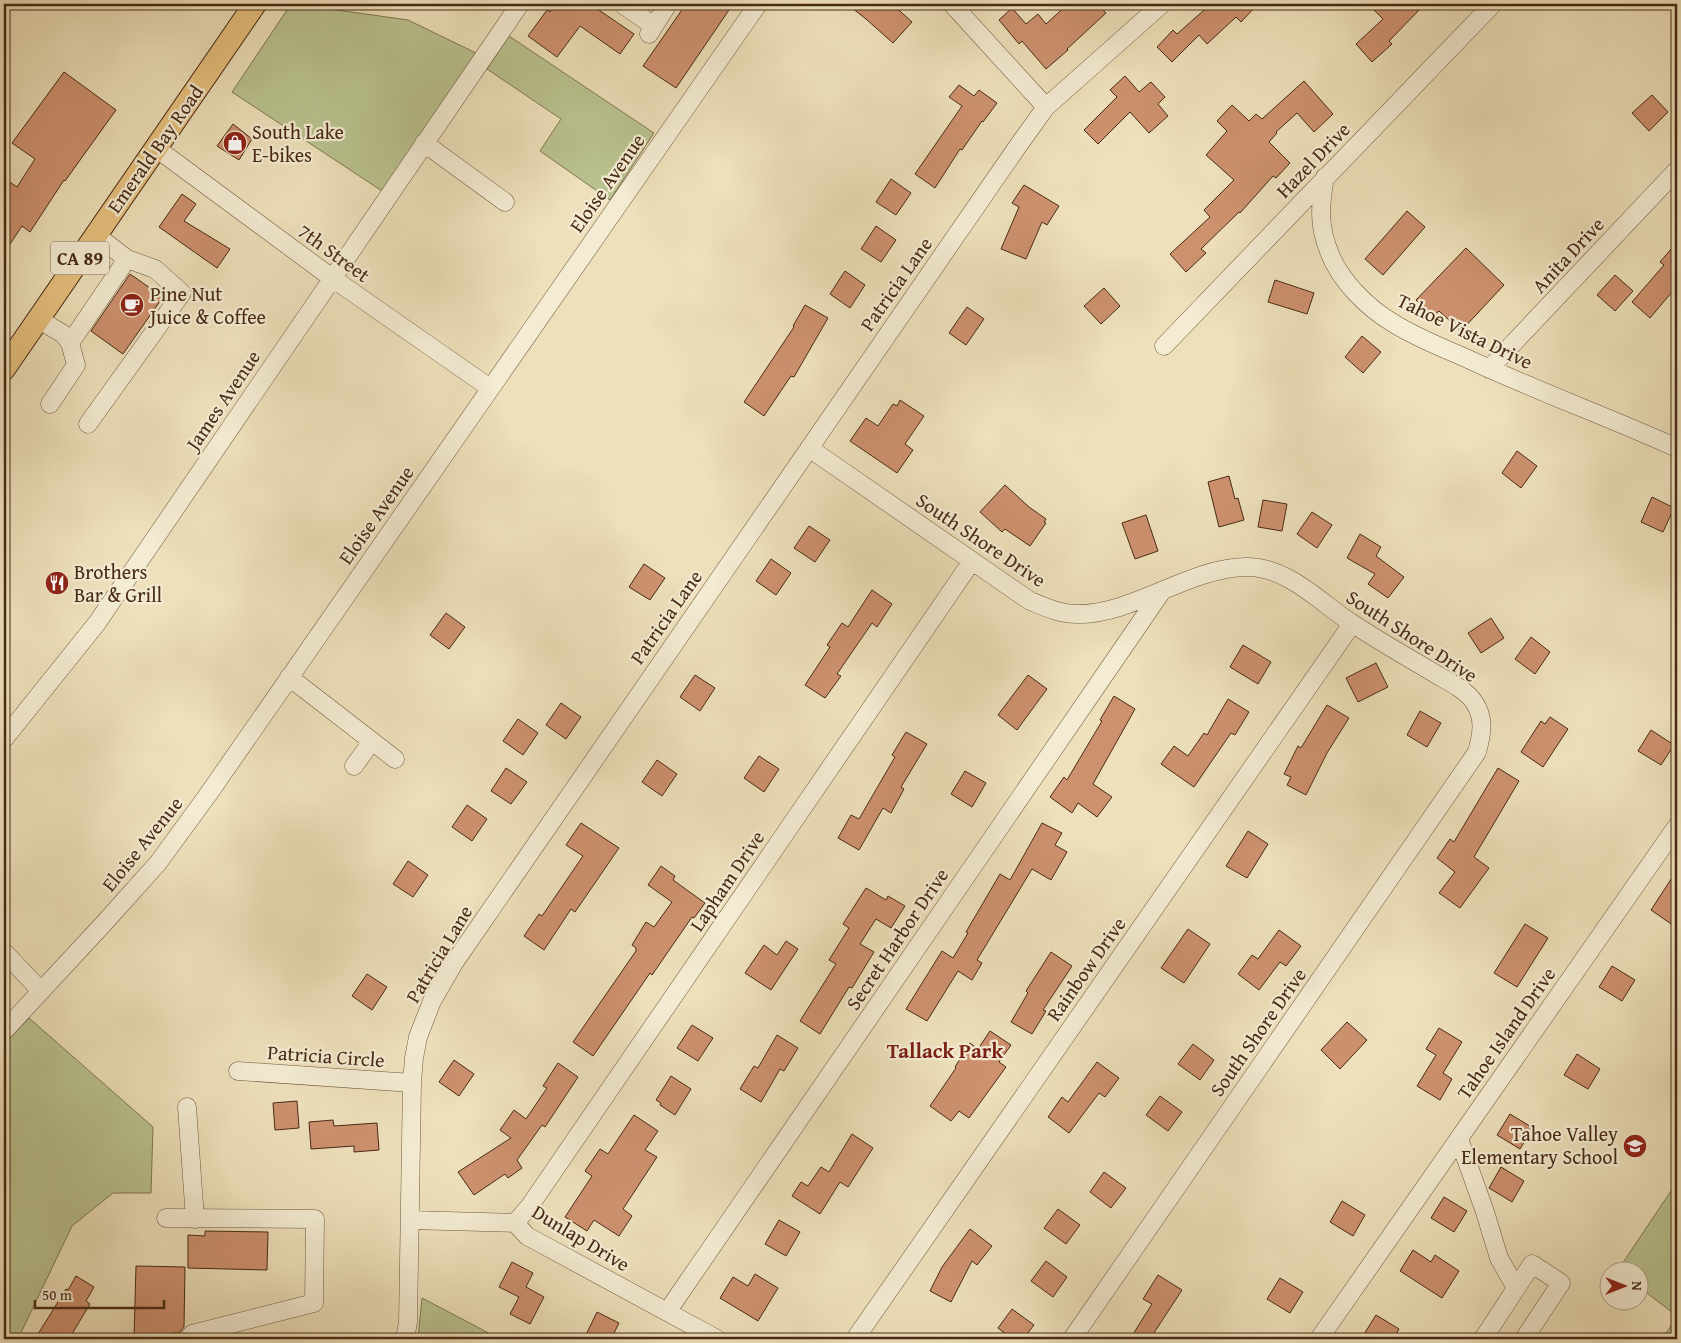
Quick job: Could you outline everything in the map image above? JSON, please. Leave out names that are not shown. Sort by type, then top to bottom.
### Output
[{"type":"main road","name":"Emerald Bay Road","points":[[4,368],[255,4]]},
{"type":"street","name":"James Avenue","points":[[4,739],[97,623],[520,4]]},
{"type":"street","points":[[622,4],[651,30],[668,4]]},
{"type":"street","name":"Eloise Avenue","points":[[4,1031],[106,922],[158,863],[758,4]]},
{"type":"street","points":[[952,4],[1046,107]]},
{"type":"street","name":"Patricia Lane","points":[[405,1339],[408,1322],[412,1083],[418,1038],[432,1001],[454,963],[983,195],[1046,107],[1162,4]]},
{"type":"street","name":"Hazel Drive","points":[[1164,346],[1492,4]]},
{"type":"street","points":[[424,143],[505,202]]},
{"type":"street","name":"7th Street","points":[[156,148],[332,278],[490,388]]},
{"type":"street","name":"Anita Drive","points":[[1489,369],[1677,170]]},
{"type":"street","name":"Tahoe Vista Drive","points":[[1325,177],[1321,203],[1321,230],[1330,256],[1347,283],[1392,323],[1489,369],[1677,448]]},
{"type":"street","points":[[88,424],[182,293],[155,270],[128,260],[96,235]]},
{"type":"street","points":[[70,342],[128,260]]},
{"type":"street","points":[[38,319],[63,334],[70,342],[76,365],[50,404]]},
{"type":"street","name":"South Shore Drive","points":[[809,448],[1030,601],[1053,611],[1076,614],[1095,613],[1162,591],[1197,576],[1245,567],[1270,570],[1291,580],[1352,624],[1458,687],[1474,701],[1482,717],[1482,733],[1477,752],[1072,1339]]},
{"type":"street","name":"Lapham Drive","points":[[515,1224],[529,1208],[972,561]]},
{"type":"street","name":"Secret Harbor Drive","points":[[667,1312],[1162,591]]},
{"type":"street","name":"Rainbow Drive","points":[[855,1339],[1352,624]]},
{"type":"street","points":[[289,677],[395,759]]},
{"type":"street","points":[[354,766],[372,741]]},
{"type":"street","name":"Tahoe Island Drive","points":[[1319,1339],[1677,826]]},
{"type":"street","points":[[4,952],[41,991]]},
{"type":"street","name":"Patricia Circle","points":[[238,1071],[412,1083]]},
{"type":"street","points":[[187,1106],[195,1219]]},
{"type":"street","points":[[1459,1139],[1499,1258],[1516,1288]]},
{"type":"street","points":[[166,1218],[315,1219],[314,1303],[192,1334],[188,1339]]},
{"type":"street","name":"Dunlap Drive","points":[[410,1220],[515,1224],[528,1236],[717,1339]]},
{"type":"street","points":[[1484,1339],[1532,1264],[1561,1283],[1524,1339]]},
{"type":"green space","points":[[291,4],[316,4],[337,10],[408,20],[476,53],[382,191],[232,92]]},
{"type":"green space","points":[[509,36],[654,133],[610,200],[540,151],[561,119],[487,69]]},
{"type":"green space","points":[[29,1018],[153,1127],[151,1193],[113,1193],[72,1226],[18,1339],[4,1339],[4,1174],[8,1167],[4,1163],[4,1044]]},
{"type":"green space","points":[[1677,1182],[1677,1316],[1648,1294],[1648,1260],[1625,1260]]},
{"type":"green space","points":[[422,1298],[500,1339],[418,1339]]},
{"type":"green space","points":[[1673,1323],[1677,1326],[1677,1339],[1662,1339]]},
{"type":"building","points":[[556,4],[590,4],[634,34],[620,54],[580,26],[557,57],[528,36],[547,10],[550,12]]},
{"type":"building","points":[[686,4],[733,4],[676,88],[643,66]]},
{"type":"building","points":[[847,4],[892,4],[912,22],[893,43]]},
{"type":"building","points":[[1068,4],[1098,4],[1106,13],[1046,69],[1022,41],[1019,44],[999,20],[1012,8],[1026,24],[1038,14],[1046,24]]},
{"type":"building","points":[[1211,4],[1258,4],[1241,22],[1236,17],[1207,44],[1199,35],[1172,62],[1157,47],[1173,30],[1177,34]]},
{"type":"building","points":[[1368,4],[1425,4],[1389,41],[1392,44],[1372,62],[1356,44],[1383,19]]},
{"type":"building","points":[[64,72],[116,110],[64,180],[30,232],[22,226],[4,253],[4,178],[17,187],[35,159],[12,143]]},
{"type":"building","points":[[1125,76],[1139,92],[1151,82],[1165,97],[1158,104],[1168,116],[1149,133],[1130,112],[1098,144],[1084,130],[1117,97],[1110,90]]},
{"type":"building","points":[[1304,81],[1333,114],[1314,132],[1297,113],[1276,132],[1269,142],[1290,163],[1276,178],[1273,176],[1240,213],[1201,249],[1206,253],[1186,272],[1170,254],[1210,217],[1204,210],[1234,180],[1206,155],[1227,131],[1217,121],[1232,105],[1249,121],[1256,114],[1262,119]]},
{"type":"building","points":[[959,85],[974,96],[979,90],[997,103],[962,150],[960,149],[935,188],[915,174],[962,106],[949,97]]},
{"type":"building","points":[[1652,95],[1668,112],[1649,131],[1632,113]]},
{"type":"building","name":"South Lake E-bikes","points":[[233,124],[252,139],[239,160],[217,146]]},
{"type":"building","points":[[891,179],[911,193],[896,215],[876,202]]},
{"type":"building","points":[[1024,185],[1059,206],[1047,225],[1042,222],[1026,259],[1001,249],[1019,207],[1012,203]]},
{"type":"building","points":[[182,194],[196,204],[184,221],[230,249],[217,268],[159,227]]},
{"type":"building","points":[[1407,211],[1425,227],[1383,275],[1365,259]]},
{"type":"building","points":[[876,226],[896,240],[881,262],[861,249]]},
{"type":"building","points":[[1677,242],[1677,286],[1650,318],[1632,302],[1664,265],[1660,262]]},
{"type":"building","points":[[1466,248],[1504,285],[1461,331],[1439,311],[1433,316],[1416,300]]},
{"type":"building","points":[[845,271],[865,285],[850,308],[830,294]]},
{"type":"building","points":[[130,274],[163,297],[123,354],[91,331]]},
{"type":"building","points":[[1615,275],[1633,291],[1615,311],[1597,295]]},
{"type":"building","points":[[1275,280],[1314,293],[1307,314],[1268,302]]},
{"type":"building","points":[[1104,288],[1120,306],[1101,324],[1084,306]]},
{"type":"building","points":[[805,305],[828,318],[794,377],[791,376],[764,416],[744,402],[794,327]]},
{"type":"building","points":[[967,307],[984,319],[966,345],[949,333]]},
{"type":"building","points":[[1362,336],[1381,352],[1363,373],[1345,357]]},
{"type":"building","points":[[900,400],[924,416],[905,444],[913,450],[897,473],[850,441],[866,418],[878,426],[893,404],[897,406]]},
{"type":"building","points":[[1517,451],[1537,466],[1521,488],[1502,473]]},
{"type":"building","points":[[1229,476],[1235,499],[1238,498],[1244,520],[1219,527],[1208,482]]},
{"type":"building","points":[[1005,485],[1029,507],[1046,519],[1044,522],[1046,523],[1030,546],[1005,529],[1002,532],[980,512]]},
{"type":"building","points":[[1652,497],[1674,508],[1663,532],[1641,522]]},
{"type":"building","points":[[1263,500],[1287,504],[1282,531],[1258,527]]},
{"type":"building","points":[[1312,512],[1332,525],[1317,548],[1297,534]]},
{"type":"building","points":[[1146,515],[1158,551],[1135,559],[1122,523]]},
{"type":"building","points":[[809,526],[830,540],[815,562],[794,548]]},
{"type":"building","points":[[1360,534],[1381,547],[1376,556],[1404,577],[1388,598],[1368,584],[1375,574],[1347,558]]},
{"type":"building","points":[[771,559],[791,573],[776,595],[756,581]]},
{"type":"building","points":[[644,564],[665,578],[650,600],[629,587]]},
{"type":"building","points":[[872,590],[892,604],[877,627],[872,623],[837,674],[841,676],[825,698],[805,685],[830,647],[827,645],[842,623],[848,627]]},
{"type":"building","points":[[446,613],[465,627],[449,649],[430,635]]},
{"type":"building","points":[[1491,618],[1504,638],[1481,653],[1468,633]]},
{"type":"building","points":[[1531,637],[1550,652],[1535,674],[1515,659]]},
{"type":"building","points":[[1243,645],[1271,662],[1258,684],[1230,667]]},
{"type":"building","points":[[1376,663],[1388,687],[1358,702],[1346,678]]},
{"type":"building","points":[[695,675],[715,688],[700,711],[680,697]]},
{"type":"building","points":[[1028,675],[1047,689],[1017,730],[998,715]]},
{"type":"building","points":[[1114,696],[1135,709],[1093,784],[1112,797],[1097,817],[1078,803],[1072,813],[1050,797],[1064,777],[1067,780],[1102,721],[1100,720]]},
{"type":"building","points":[[1228,699],[1249,712],[1235,735],[1231,733],[1194,787],[1161,764],[1174,746],[1188,756],[1204,733],[1207,735]]},
{"type":"building","points":[[561,703],[581,717],[566,739],[546,725]]},
{"type":"building","points":[[1327,705],[1349,718],[1327,753],[1306,795],[1287,785],[1291,777],[1284,774],[1298,746],[1301,748]]},
{"type":"building","points":[[1420,711],[1441,723],[1427,747],[1407,735]]},
{"type":"building","points":[[1550,717],[1568,729],[1543,767],[1521,752],[1541,721],[1545,724]]},
{"type":"building","points":[[518,719],[538,733],[523,755],[503,741]]},
{"type":"building","points":[[1651,730],[1674,745],[1661,765],[1638,751]]},
{"type":"building","points":[[906,732],[927,744],[901,787],[904,789],[891,813],[883,808],[859,850],[838,838],[851,815],[859,819],[895,757],[892,755]]},
{"type":"building","points":[[759,756],[779,769],[764,792],[744,778]]},
{"type":"building","points":[[657,760],[677,774],[662,796],[642,782]]},
{"type":"building","points":[[506,768],[527,782],[511,804],[491,791]]},
{"type":"building","points":[[1498,768],[1519,781],[1474,857],[1489,868],[1460,908],[1439,893],[1455,872],[1437,858],[1450,839],[1454,842]]},
{"type":"building","points":[[965,771],[986,783],[972,807],[951,794]]},
{"type":"building","points":[[467,805],[487,819],[472,841],[452,827]]},
{"type":"building","points":[[581,823],[619,848],[575,912],[571,909],[544,950],[524,936],[539,914],[542,916],[583,856],[566,845]]},
{"type":"building","points":[[1042,823],[1062,833],[1055,845],[1067,852],[1051,880],[1032,869],[977,960],[982,963],[972,980],[958,971],[927,1021],[906,1009],[942,951],[953,958],[1000,874],[1010,880]]},
{"type":"building","points":[[1248,831],[1268,844],[1247,878],[1226,866]]},
{"type":"building","points":[[408,861],[428,875],[413,897],[393,884]]},
{"type":"building","points":[[661,866],[675,876],[673,880],[705,903],[694,918],[692,917],[652,975],[650,973],[593,1056],[573,1042],[636,951],[636,948],[632,945],[646,922],[654,927],[672,902],[648,885]]},
{"type":"building","points":[[1677,870],[1677,928],[1651,910]]},
{"type":"building","points":[[866,888],[886,900],[888,896],[905,906],[891,928],[876,919],[860,944],[874,952],[852,988],[849,987],[820,1034],[800,1021],[836,964],[829,960],[849,928],[843,924]]},
{"type":"building","points":[[1525,924],[1548,938],[1517,987],[1494,973]]},
{"type":"building","points":[[1188,929],[1210,944],[1184,983],[1161,968]]},
{"type":"building","points":[[1279,930],[1301,946],[1286,966],[1280,962],[1259,990],[1238,974],[1252,955],[1258,959]]},
{"type":"building","points":[[786,941],[798,949],[771,990],[745,973],[764,945],[777,955]]},
{"type":"building","points":[[1051,952],[1072,966],[1043,1010],[1046,1011],[1032,1034],[1011,1022],[1028,993],[1026,991]]},
{"type":"building","points":[[1612,966],[1635,980],[1622,1001],[1599,987]]},
{"type":"building","points":[[367,974],[387,987],[372,1010],[352,996]]},
{"type":"building","points":[[1347,1022],[1367,1040],[1340,1069],[1321,1050]]},
{"type":"building","points":[[692,1025],[713,1038],[698,1061],[677,1048]]},
{"type":"building","points":[[1439,1028],[1462,1042],[1443,1073],[1452,1079],[1440,1100],[1417,1086],[1436,1055],[1426,1049]]},
{"type":"building","points":[[990,1031],[1011,1045],[999,1062],[1006,1067],[969,1118],[959,1111],[951,1121],[930,1106],[956,1068],[970,1043],[978,1049]]},
{"type":"building","points":[[777,1035],[798,1048],[784,1071],[780,1069],[761,1102],[740,1089],[754,1066],[758,1068]]},
{"type":"building","points":[[1193,1044],[1214,1060],[1200,1080],[1178,1064]]},
{"type":"building","points":[[1577,1054],[1600,1069],[1588,1089],[1564,1075]]},
{"type":"building","points":[[454,1060],[474,1074],[459,1096],[439,1082]]},
{"type":"building","points":[[1097,1062],[1119,1078],[1105,1097],[1099,1093],[1069,1133],[1048,1117],[1062,1097],[1068,1102]]},
{"type":"building","points":[[558,1063],[578,1077],[545,1127],[542,1125],[517,1160],[522,1168],[508,1178],[505,1174],[474,1195],[458,1172],[511,1138],[500,1130],[514,1110],[526,1119],[547,1088],[543,1086]]},
{"type":"building","points":[[671,1076],[691,1089],[675,1115],[656,1100]]},
{"type":"building","points":[[1160,1096],[1182,1112],[1168,1131],[1146,1115]]},
{"type":"building","points":[[297,1101],[299,1128],[275,1130],[273,1103]]},
{"type":"building","points":[[1510,1114],[1533,1128],[1520,1149],[1497,1135]]},
{"type":"building","points":[[634,1115],[658,1131],[645,1150],[657,1157],[623,1209],[632,1216],[619,1236],[594,1220],[587,1231],[565,1217],[592,1176],[585,1171],[600,1149],[608,1154]]},
{"type":"building","points":[[333,1120],[334,1126],[377,1123],[379,1150],[354,1152],[354,1146],[311,1149],[309,1122]]},
{"type":"building","points":[[852,1134],[873,1148],[848,1187],[840,1182],[820,1214],[792,1196],[801,1182],[808,1186],[821,1167],[829,1172]]},
{"type":"building","points":[[1501,1167],[1524,1181],[1512,1202],[1489,1188]]},
{"type":"building","points":[[1104,1172],[1126,1188],[1111,1208],[1090,1192]]},
{"type":"building","points":[[1444,1197],[1467,1211],[1454,1232],[1431,1218]]},
{"type":"building","points":[[1342,1201],[1365,1215],[1353,1236],[1330,1222]]},
{"type":"building","points":[[1058,1209],[1080,1225],[1066,1244],[1044,1228]]},
{"type":"building","points":[[779,1220],[800,1232],[786,1256],[765,1244]]},
{"type":"building","points":[[970,1229],[992,1246],[977,1265],[972,1261],[951,1302],[930,1291],[942,1267]]},
{"type":"building","points":[[205,1231],[268,1232],[267,1270],[188,1268],[188,1235],[205,1236]]},
{"type":"building","points":[[1413,1250],[1431,1262],[1435,1255],[1459,1271],[1442,1298],[1400,1271]]},
{"type":"building","points":[[1046,1261],[1067,1277],[1053,1297],[1031,1281]]},
{"type":"building","points":[[512,1262],[533,1273],[526,1287],[544,1297],[530,1324],[510,1314],[519,1297],[499,1287]]},
{"type":"building","points":[[136,1266],[185,1267],[184,1327],[179,1333],[173,1333],[173,1339],[134,1339]]},
{"type":"building","points":[[755,1274],[778,1288],[758,1321],[720,1298],[733,1277],[748,1286]]},
{"type":"building","points":[[1158,1275],[1182,1290],[1150,1339],[1130,1339],[1152,1304],[1143,1299]]},
{"type":"building","points":[[76,1276],[94,1287],[86,1301],[90,1304],[69,1339],[46,1339],[38,1334]]},
{"type":"building","points":[[1280,1278],[1303,1292],[1290,1313],[1267,1299]]},
{"type":"building","points":[[1012,1309],[1034,1325],[1023,1339],[1012,1339],[998,1328]]},
{"type":"building","points":[[597,1312],[619,1323],[611,1339],[584,1339]]},
{"type":"building","points":[[1376,1315],[1399,1329],[1393,1339],[1361,1339]]},
{"type":"place","name":"South Lake E-bikes","points":[[235,143]]},
{"type":"place","name":"Pine Nut Juice & Coffee","points":[[132,305]]},
{"type":"place","name":"Brothers Bar & Grill","points":[[57,583]]},
{"type":"place","name":"Tahoe Valley Elementary School","points":[[1635,1146]]},
{"type":"district","name":"Tallack Park","points":[[945,1051]]}]
